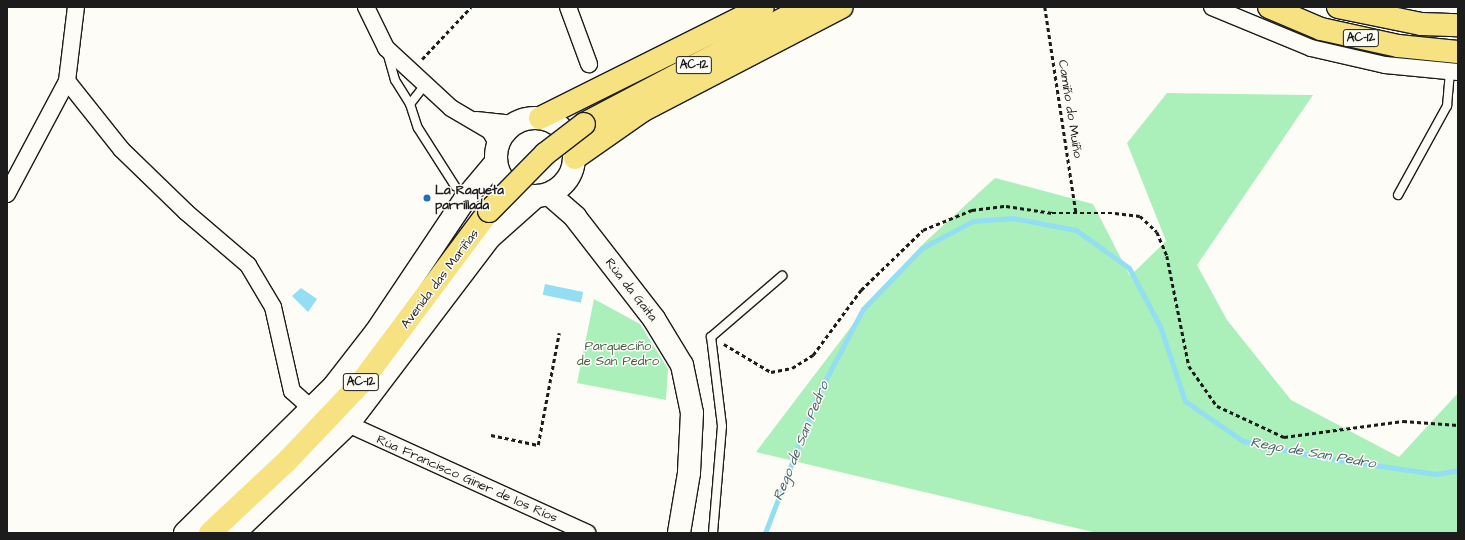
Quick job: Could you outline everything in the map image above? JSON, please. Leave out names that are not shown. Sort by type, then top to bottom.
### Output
[{"type":"highway","points":[[540,118],[763,7]]},
{"type":"highway","name":"Avenida das Mariñas","points":[[210,533],[287,460],[360,384],[489,211],[545,154],[584,124],[806,7]]},
{"type":"highway","points":[[572,168],[590,144],[642,111],[842,7]]},
{"type":"highway","name":"AC-12","points":[[1269,7],[1321,29],[1398,46],[1458,52]]},
{"type":"highway","name":"AC-12","points":[[1338,7],[1421,24],[1458,25]]},
{"type":"main road","points":[[185,533],[334,386],[376,332],[497,154],[514,124],[540,118],[564,132],[572,168],[542,195],[488,238],[348,424],[234,533]]},
{"type":"main road","points":[[497,154],[505,183],[524,195],[542,195]]},
{"type":"main road","name":"Rúa da Gaita","points":[[572,168],[575,218]]},
{"type":"main road","name":"Rúa da Gaita","points":[[542,195],[575,218],[669,341],[688,385],[692,439],[679,533]]},
{"type":"street","points":[[7,194],[67,82],[76,7]]},
{"type":"street","points":[[366,7],[386,48],[424,86],[451,108],[473,119],[490,131],[497,154]]},
{"type":"street","points":[[568,7],[590,64]]},
{"type":"street","points":[[1212,7],[1311,48],[1385,65],[1454,72]]},
{"type":"street","points":[[67,82],[122,149],[186,212],[248,264],[273,307],[292,391],[312,408]]},
{"type":"street","points":[[473,119],[514,124]]},
{"type":"street","name":"Rúa Francisco Giner de los Ríos","points":[[348,424],[587,533]]},
{"type":"lane","points":[[386,48],[395,80],[410,104],[418,128],[455,186]]},
{"type":"lane","points":[[1398,195],[1447,106],[1454,72]]},
{"type":"lane","points":[[410,104],[424,86]]},
{"type":"lane","points":[[713,533],[722,426],[711,337],[782,276]]},
{"type":"path","points":[[410,72],[472,7]]},
{"type":"path","name":"Camiño do Muíño","points":[[1045,7],[1076,213]]},
{"type":"path","points":[[711,337],[771,372],[792,368],[813,355],[861,290],[923,230],[972,210],[1006,206],[1076,213],[1140,216],[1157,232],[1168,256],[1189,366],[1217,406],[1284,437],[1403,421],[1458,425]]},
{"type":"path","points":[[491,436],[538,445],[560,333]]},
{"type":"green space","points":[[1167,93],[1313,95],[1197,265],[1227,320],[1291,400],[1399,457],[1458,393],[1458,533],[1097,533],[756,452],[854,323],[924,243],[995,178],[1093,204],[1130,276],[1166,241],[1127,143]]},
{"type":"green space","name":"Parqueciño de San Pedro","points":[[594,299],[640,324],[668,369],[666,400],[577,383]]},
{"type":"water","points":[[545,284],[583,292],[581,303],[543,295]]},
{"type":"water","points":[[301,288],[317,299],[308,312],[292,296]]},
{"type":"waterway","name":"Rego de San Pedro","points":[[765,533],[818,394],[863,309],[922,248],[973,221],[1013,218],[1076,230],[1129,268],[1160,326],[1185,401],[1243,441],[1319,457],[1436,474],[1458,470]]},
{"type":"place","name":"La Raqueta parrillada","points":[[427,198]]}]
